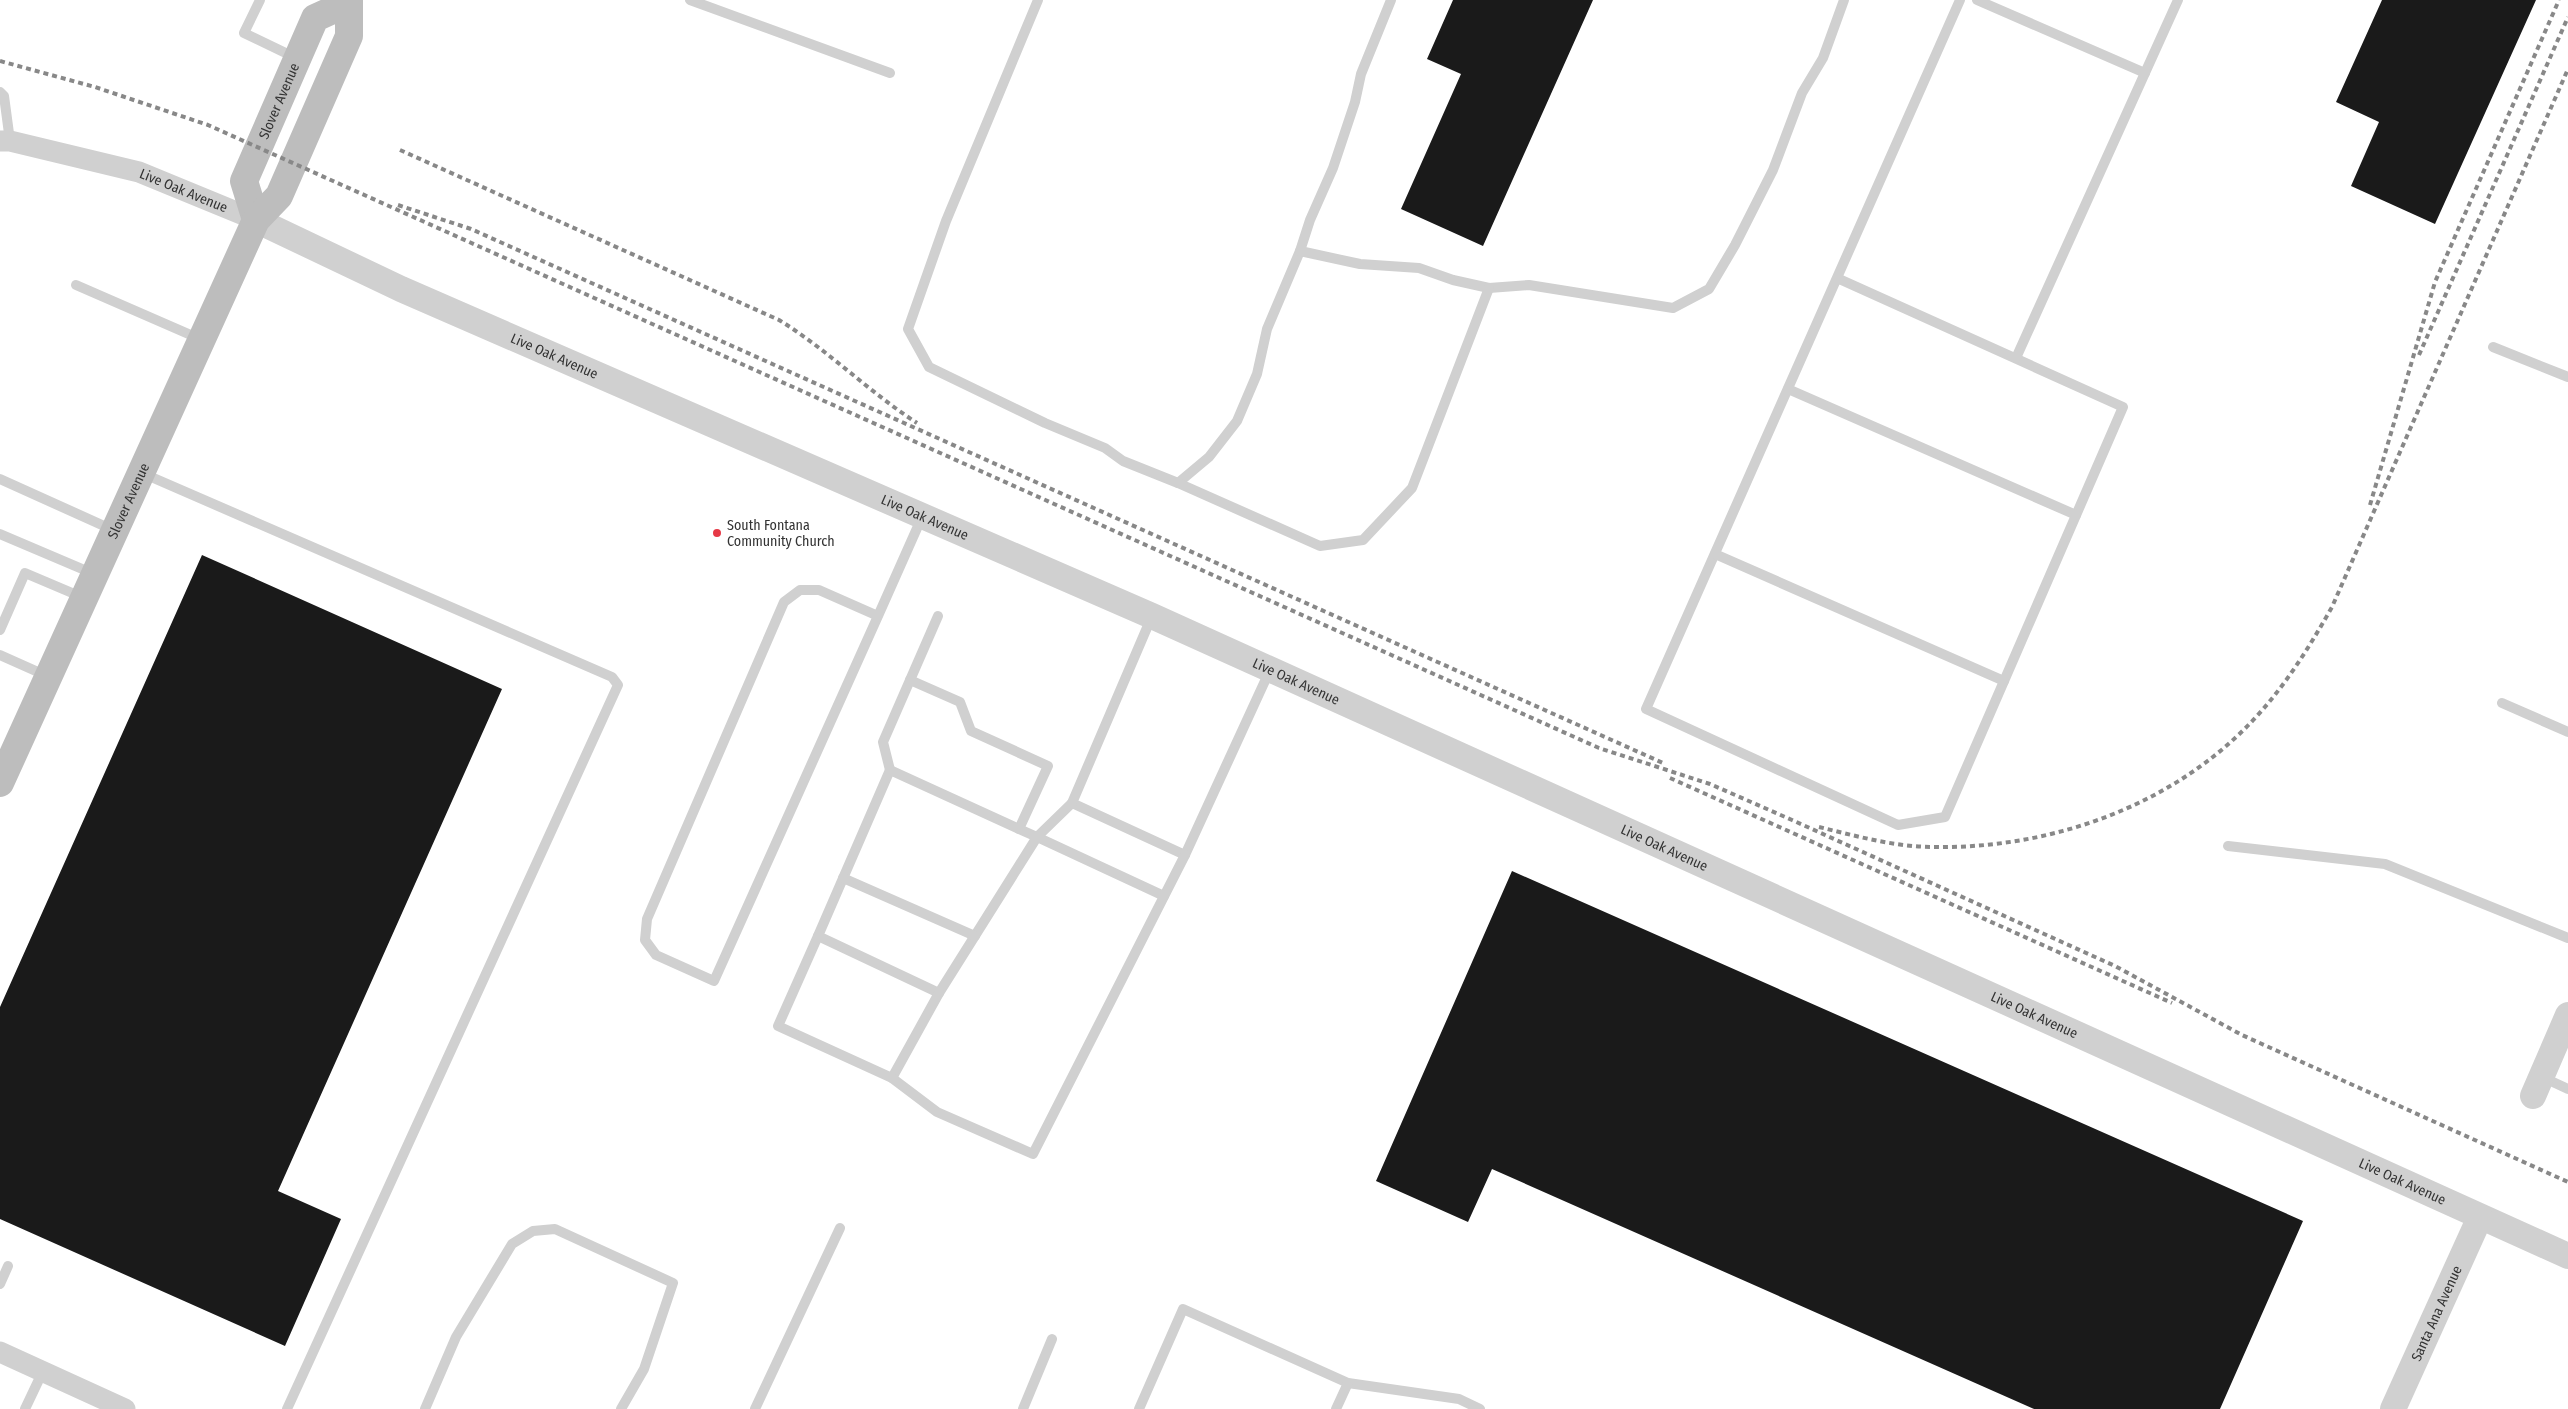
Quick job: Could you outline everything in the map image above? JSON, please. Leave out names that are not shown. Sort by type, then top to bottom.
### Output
[{"type":"main road","name":"Slover Avenue","points":[[0,783],[256,220],[280,196],[349,36],[348,1],[315,18],[244,181],[256,220]]},
{"type":"street","name":"Live Oak Avenue","points":[[5,141],[140,172],[256,220],[401,289],[1152,616],[1990,993],[2568,1256]]},
{"type":"street","points":[[2537,1086],[2568,1015]]},
{"type":"street","name":"Santa Ana Avenue","points":[[2393,1409],[2480,1217]]},
{"type":"street","points":[[0,1352],[124,1409]]},
{"type":"lane","points":[[260,0],[244,33],[297,58]]},
{"type":"lane","points":[[690,0],[890,73]]},
{"type":"lane","points":[[1038,0],[946,220],[908,329],[929,367],[1045,423],[1105,448],[1123,461],[1178,483],[1320,546],[1364,540],[1412,488],[1489,288]]},
{"type":"lane","points":[[1178,483],[1210,457],[1237,420],[1257,374],[1267,329],[1300,251],[1310,220],[1333,168],[1355,102],[1361,74],[1391,0]]},
{"type":"lane","points":[[1300,251],[1360,264],[1419,268],[1452,280],[1489,288],[1529,285],[1673,308],[1709,289],[1735,245],[1773,170],[1802,93],[1823,58],[1844,0]]},
{"type":"lane","points":[[1837,278],[2123,407],[1945,817],[1898,825],[1646,709],[1960,0]]},
{"type":"lane","points":[[1977,0],[2145,73]]},
{"type":"lane","points":[[2016,358],[2178,0]]},
{"type":"lane","name":"Live Oak Avenue","points":[[0,92],[4,96],[5,141]]},
{"type":"lane","points":[[76,285],[201,340]]},
{"type":"lane","points":[[2493,347],[2568,377]]},
{"type":"lane","points":[[1788,389],[2076,515]]},
{"type":"lane","points":[[141,472],[612,677],[618,685],[287,1409]]},
{"type":"lane","points":[[0,479],[114,531]]},
{"type":"lane","points":[[878,616],[819,590],[800,590],[784,602],[647,919],[645,940],[656,956],[714,981],[878,616],[922,516]]},
{"type":"lane","points":[[0,534],[89,586]]},
{"type":"lane","points":[[1715,554],[2004,681]]},
{"type":"lane","points":[[0,630],[25,572],[89,586]]},
{"type":"lane","points":[[938,616],[883,742],[890,770],[778,1026],[892,1078],[937,1112],[1032,1154],[1185,854],[1270,669]]},
{"type":"lane","points":[[892,1078],[938,993],[1037,837],[1072,803],[1152,616]]},
{"type":"lane","points":[[0,655],[48,676]]},
{"type":"lane","points":[[910,680],[960,702],[971,731],[1048,766],[1019,829]]},
{"type":"lane","points":[[2502,703],[2568,732]]},
{"type":"lane","points":[[890,770],[1164,896]]},
{"type":"lane","points":[[1072,803],[1185,854]]},
{"type":"lane","points":[[2228,846],[2385,864],[2568,938]]},
{"type":"lane","points":[[843,878],[975,936]]},
{"type":"lane","points":[[818,936],[938,993]]},
{"type":"lane","points":[[2537,1086],[2568,1089]]},
{"type":"lane","points":[[754,1409],[840,1228]]},
{"type":"lane","points":[[425,1409],[456,1337],[512,1244],[533,1231],[555,1229],[673,1283],[644,1369],[621,1409]]},
{"type":"lane","points":[[0,1284],[8,1266]]},
{"type":"lane","points":[[1139,1409],[1183,1309],[1348,1383],[1460,1399],[1480,1409]]},
{"type":"lane","points":[[1023,1409],[1052,1339]]},
{"type":"lane","points":[[25,1409],[42,1371]]},
{"type":"lane","points":[[1336,1409],[1348,1383]]},
{"type":"building","points":[[1453,0],[1593,0],[1483,246],[1401,209],[1461,74],[1427,59]]},
{"type":"building","points":[[2382,0],[2536,0],[2435,224],[2351,186],[2379,122],[2336,102]]},
{"type":"building","points":[[202,555],[502,689],[278,1191],[341,1219],[285,1346],[0,1219],[0,1007]]},
{"type":"building","points":[[1512,871],[2303,1221],[2220,1409],[2034,1409],[1492,1169],[1468,1222],[1376,1181]]},
{"type":"railway","points":[[2370,505],[2435,282],[2559,0]]},
{"type":"railway","points":[[2419,355],[2568,17]]},
{"type":"railway","points":[[0,61],[95,87],[208,125],[1599,748],[1710,784],[1792,820],[2115,966],[2242,1035],[2568,1182]]},
{"type":"railway","points":[[1819,827],[1890,843],[1919,847],[1978,846],[2023,840],[2067,830],[2109,816],[2150,797],[2189,774],[2225,747],[2257,716],[2298,664],[2332,607],[2568,69]]},
{"type":"railway","points":[[400,150],[779,320],[814,344],[917,423]]},
{"type":"railway","points":[[398,205],[471,229],[1663,763]]},
{"type":"railway","points":[[1670,778],[2172,1003]]},
{"type":"place","name":"South Fontana Community Church","points":[[717,533]]}]
